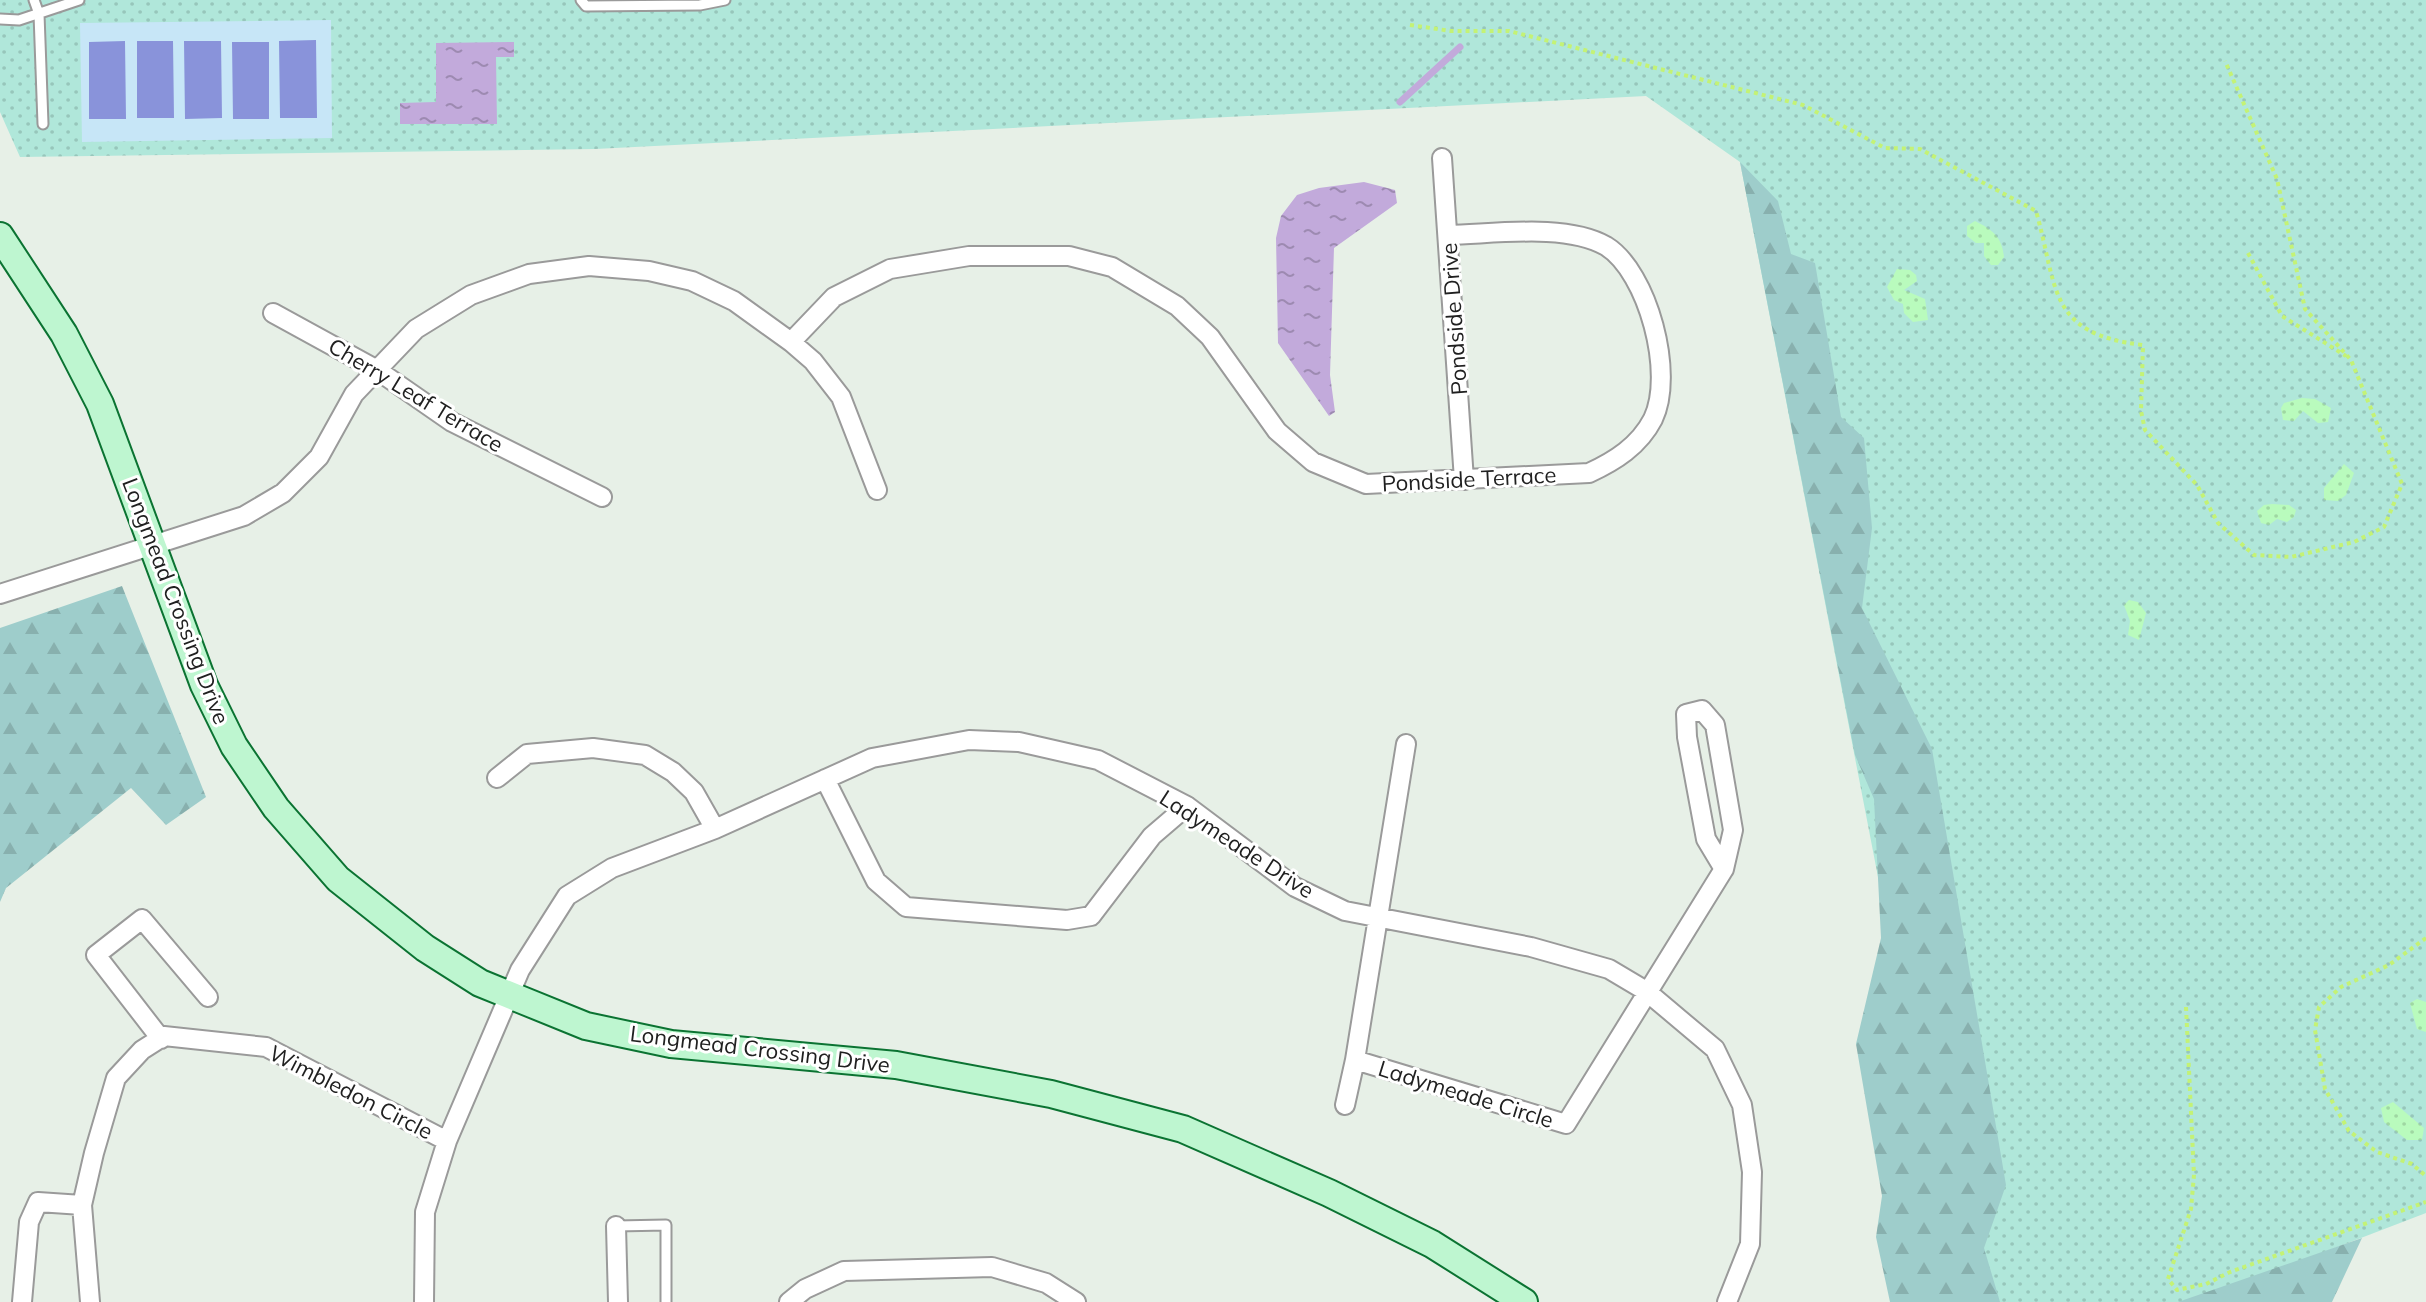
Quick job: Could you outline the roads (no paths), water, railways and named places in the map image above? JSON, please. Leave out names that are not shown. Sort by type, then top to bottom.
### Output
[{"type":"street","name":"Pondside Drive","points":[[1442,158],[1464,480]]},
{"type":"street","name":"Pondside Terrace","points":[[791,342],[834,297],[890,269],[969,256],[1069,256],[1112,267],[1177,306],[1210,337],[1277,431],[1313,462],[1366,484],[1589,473],[1621,458],[1652,419],[1661,365],[1655,327],[1643,291],[1608,247],[1573,233],[1449,235]]},
{"type":"street","name":"Longmead Crossing Drive","points":[[0,236],[64,334],[100,404],[204,685],[234,746],[276,808],[338,879],[425,948],[477,981],[586,1026],[671,1044],[896,1065],[1051,1094],[1183,1129],[1329,1193],[1432,1244],[1524,1302]]},
{"type":"street","points":[[0,594],[244,516],[283,493],[319,457],[354,394],[416,329],[471,295],[529,274],[589,266],[649,271],[692,281],[734,301],[791,342],[813,361],[841,397],[877,490]]},
{"type":"street","name":"Cherry Leaf Terrace","points":[[273,313],[377,370],[452,422],[602,497]]},
{"type":"street","points":[[1646,991],[1724,869],[1733,830],[1715,725],[1702,710],[1686,714],[1687,737],[1706,839],[1724,869]]},
{"type":"street","name":"Ladymeade Drive","points":[[424,1302],[425,1212],[447,1141],[532,946],[567,896],[612,868],[715,829],[872,758],[969,740],[1019,742],[1098,760],[1187,806],[1295,887],[1345,911],[1376,920],[1531,947],[1609,969],[1646,991],[1715,1049],[1742,1105],[1752,1172],[1750,1244],[1727,1302]]},
{"type":"street","name":"Ladymeade Circle","points":[[1345,1105],[1406,744]]},
{"type":"street","points":[[497,778],[527,754],[593,748],[645,755],[673,772],[694,792],[715,829]]},
{"type":"street","points":[[825,779],[876,881],[906,907],[1067,920],[1091,916],[1152,836],[1187,806]]},
{"type":"street","points":[[90,1302],[82,1205],[116,1078],[142,1050],[161,1039],[96,955],[142,919],[208,997]]},
{"type":"street","name":"Ladymeade Circle","points":[[1355,1060],[1566,1124],[1646,991]]},
{"type":"street","name":"Wimbledon Circle","points":[[161,1039],[266,1047],[447,1141]]},
{"type":"street","points":[[22,1302],[29,1222],[38,1202],[82,1205]]},
{"type":"street","points":[[616,1226],[618,1302]]},
{"type":"street","points":[[789,1302],[805,1289],[844,1271],[992,1267],[1046,1283],[1076,1302]]},
{"type":"lane","points":[[34,0],[39,14],[43,124]]},
{"type":"lane","points":[[0,19],[19,20],[79,0]]},
{"type":"lane","points":[[581,0],[586,6],[615,6],[700,5],[725,0]]},
{"type":"lane","points":[[616,1226],[666,1225],[666,1302]]},
{"type":"water","points":[[514,42],[514,57],[496,57],[497,124],[400,124],[400,103],[436,102],[436,43]]},
{"type":"water","points":[[1364,182],[1395,190],[1397,203],[1334,248],[1330,375],[1335,412],[1329,416],[1278,343],[1276,238],[1281,216],[1297,195],[1319,188]]},
{"type":"waterway","points":[[1400,102],[1460,47]]}]
